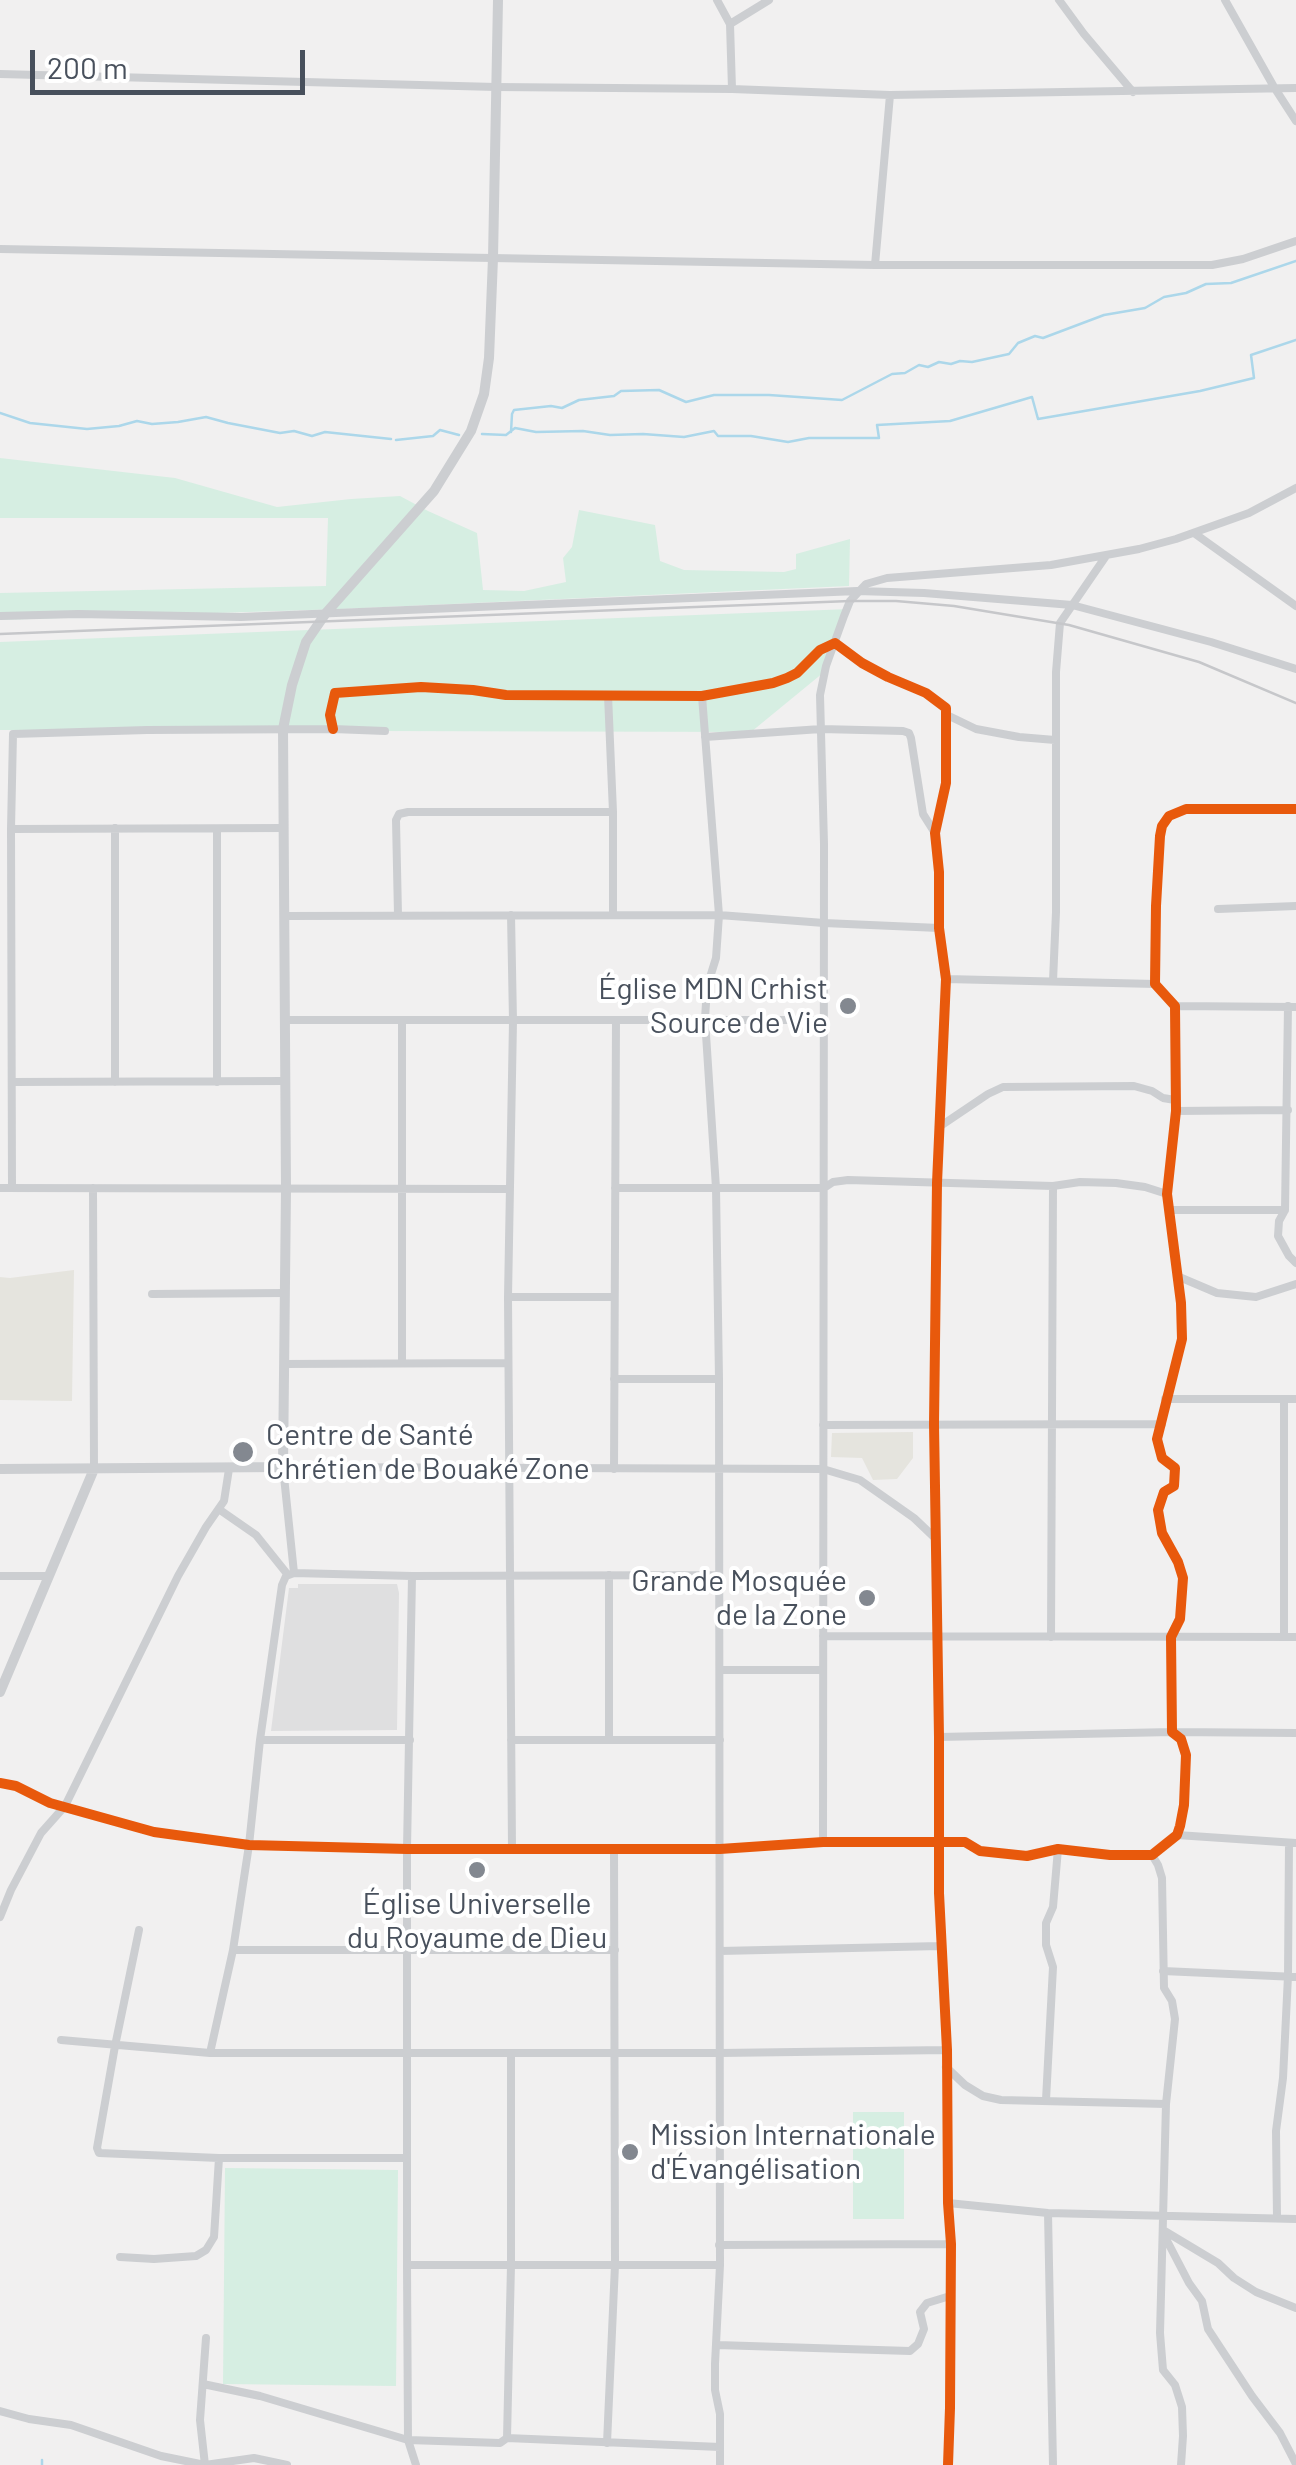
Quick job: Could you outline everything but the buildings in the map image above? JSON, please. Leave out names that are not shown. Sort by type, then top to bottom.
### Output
[{"type":"street","points":[[210,2053],[233,1950],[250,1845],[282,1585],[291,1574],[283,1467],[283,730],[296,667],[306,642],[326,613],[434,491],[471,431],[484,394],[493,258],[498,0]]},
{"type":"street","points":[[717,0],[730,24],[732,88]]},
{"type":"street","points":[[730,24],[769,0]]},
{"type":"street","points":[[1059,0],[1133,92]]},
{"type":"street","points":[[1225,0],[1296,121]]},
{"type":"street","points":[[0,74],[496,87],[732,88],[890,95],[1296,88]]},
{"type":"street","points":[[876,265],[890,95]]},
{"type":"street","points":[[0,248],[876,265],[1212,265],[1296,241]]},
{"type":"street","points":[[823,1842],[824,923],[820,695],[826,666],[850,601],[866,584],[887,578],[1051,565],[1106,556],[1158,544],[1250,513],[1296,488]]},
{"type":"street","points":[[1194,533],[1296,606]]},
{"type":"street","points":[[1054,982],[1056,672],[1060,623],[1106,556]]},
{"type":"street","points":[[0,616],[241,617],[857,591],[924,593],[1072,606],[1296,669]]},
{"type":"street","points":[[333,728],[330,715],[335,693],[421,687],[506,695],[702,696],[773,684],[797,674],[820,650],[835,643]]},
{"type":"street","points":[[835,643],[888,677],[926,693],[943,704],[948,715],[946,782],[935,833],[946,979],[938,1128],[934,1424],[940,1946],[947,2050],[950,2244],[948,2465]]},
{"type":"street","points":[[608,696],[613,915]]},
{"type":"street","points":[[702,696],[719,915],[705,1019],[716,1188],[719,1379],[720,2265],[715,2390],[720,2414],[720,2465]]},
{"type":"street","points":[[948,715],[976,729],[1056,740]]},
{"type":"street","points":[[12,1188],[12,736],[16,732],[333,728],[385,731]]},
{"type":"street","points":[[705,737],[821,729],[909,733],[923,814],[935,833]]},
{"type":"street","points":[[1172,1732],[1171,1638],[1180,1619],[1183,1578],[1162,1533],[1158,1510],[1164,1492],[1174,1486],[1176,1468],[1162,1458],[1157,1439],[1182,1339],[1166,1194],[1176,1111],[1174,1006],[1156,984],[1160,836],[1169,816],[1186,809],[1296,809]]},
{"type":"street","points":[[398,915],[399,814],[613,812]]},
{"type":"street","points":[[115,828],[115,1082]]},
{"type":"street","points":[[217,828],[218,1082]]},
{"type":"street","points":[[10,829],[284,828]]},
{"type":"street","points":[[1218,909],[1296,906]]},
{"type":"street","points":[[512,915],[508,1297],[512,1849]]},
{"type":"street","points":[[286,916],[719,915],[940,928]]},
{"type":"street","points":[[0,941],[12,941]]},
{"type":"street","points":[[946,979],[1156,984]]},
{"type":"street","points":[[1174,1006],[1292,1007],[1285,1210],[1278,1221],[1278,1236],[1296,1263]]},
{"type":"street","points":[[286,1020],[822,1020]]},
{"type":"street","points":[[402,1020],[402,1363]]},
{"type":"street","points":[[614,1469],[616,1020]]},
{"type":"street","points":[[0,1040],[12,1040]]},
{"type":"street","points":[[12,1082],[285,1082]]},
{"type":"street","points":[[938,1128],[1003,1087],[1134,1086],[1175,1100]]},
{"type":"street","points":[[1176,1111],[1288,1110]]},
{"type":"street","points":[[615,1188],[824,1188],[848,1180],[1053,1186],[1080,1182],[1116,1183],[1166,1194]]},
{"type":"street","points":[[1050,1636],[1053,1186]]},
{"type":"street","points":[[0,1188],[510,1189]]},
{"type":"street","points":[[0,1692],[94,1469],[93,1188]]},
{"type":"street","points":[[1169,1210],[1285,1210]]},
{"type":"street","points":[[1177,1276],[1217,1293],[1256,1297],[1296,1284]]},
{"type":"street","points":[[152,1294],[284,1293]]},
{"type":"street","points":[[508,1297],[614,1297]]},
{"type":"street","points":[[284,1364],[508,1363]]},
{"type":"street","points":[[614,1379],[719,1379]]},
{"type":"street","points":[[1165,1399],[1296,1399]]},
{"type":"street","points":[[1284,1399],[1284,1636]]},
{"type":"street","points":[[823,1425],[1162,1424]]},
{"type":"street","points":[[0,1469],[823,1469],[860,1480],[935,1538]]},
{"type":"street","points":[[0,1917],[41,1833],[65,1806],[178,1576],[220,1510],[229,1469]]},
{"type":"street","points":[[220,1510],[256,1535],[291,1574],[720,1576]]},
{"type":"street","points":[[0,1576],[49,1576]]},
{"type":"street","points":[[412,1576],[407,1849],[407,2265],[408,2440],[416,2465]]},
{"type":"street","points":[[609,1576],[609,1740]]},
{"type":"street","points":[[823,1636],[1296,1637]]},
{"type":"street","points":[[720,1670],[823,1670]]},
{"type":"street","points":[[0,1783],[16,1786],[50,1803],[154,1832],[250,1845],[720,1849],[823,1842],[965,1842],[980,1851],[1027,1856],[1058,1849],[1152,1855],[1177,1835],[1184,1804],[1186,1755],[1181,1739],[1172,1732]]},
{"type":"street","points":[[940,1737],[1296,1733]]},
{"type":"street","points":[[260,1740],[410,1740]]},
{"type":"street","points":[[511,1740],[720,1740]]},
{"type":"street","points":[[1177,1835],[1292,1843],[1292,1976],[1276,2131],[1278,2218]]},
{"type":"street","points":[[607,2443],[615,2265],[614,1849]]},
{"type":"street","points":[[1046,2100],[1053,1967],[1046,1945],[1046,1922],[1053,1907],[1058,1849]]},
{"type":"street","points":[[1152,1855],[1162,1878],[1164,1988],[1172,2001],[1175,2019],[1166,2104],[1160,2333],[1163,2370],[1175,2385],[1182,2407],[1181,2465]]},
{"type":"street","points":[[139,1930],[99,2152],[219,2158],[407,2158]]},
{"type":"street","points":[[720,1951],[940,1946]]},
{"type":"street","points":[[233,1950],[614,1950]]},
{"type":"street","points":[[1164,1971],[1292,1976]]},
{"type":"street","points":[[60,2040],[210,2053],[947,2050]]},
{"type":"street","points":[[507,2438],[510,2053]]},
{"type":"street","points":[[946,2067],[983,2096],[1001,2100],[1166,2104]]},
{"type":"street","points":[[120,2257],[196,2256],[206,2250],[214,2237],[219,2158]]},
{"type":"street","points":[[948,2203],[1048,2212],[1296,2219]]},
{"type":"street","points":[[1048,2212],[1053,2465]]},
{"type":"street","points":[[1162,2229],[1256,2292],[1296,2308]]},
{"type":"street","points":[[1162,2229],[1202,2300],[1208,2329],[1280,2432],[1296,2464]]},
{"type":"street","points":[[720,2245],[950,2244]]},
{"type":"street","points":[[407,2265],[720,2265]]},
{"type":"street","points":[[718,2346],[910,2351],[924,2330],[920,2312],[927,2303],[950,2296]]},
{"type":"street","points":[[204,2465],[200,2420],[206,2338]]},
{"type":"street","points":[[203,2384],[260,2396],[408,2440],[500,2443],[507,2438],[720,2447]]},
{"type":"street","points":[[0,2411],[70,2425],[161,2456],[204,2465],[260,2458],[287,2465]]},
{"type":"shaded area","points":[[74,1270],[72,1401],[0,1400],[0,1277]]},
{"type":"shaded area","points":[[913,1432],[913,1458],[897,1479],[873,1480],[862,1458],[831,1457],[832,1433]]},
{"type":"shaded area","points":[[298,1584],[397,1584],[397,1730],[271,1731],[289,1588],[298,1588]]},
{"type":"green space","points":[[0,458],[175,478],[277,507],[400,496],[477,533],[483,590],[524,591],[566,582],[563,558],[572,547],[579,510],[655,525],[660,561],[684,570],[784,572],[796,569],[796,554],[850,539],[849,586],[0,620],[0,593],[326,586],[328,518],[0,518]]},
{"type":"green space","points":[[850,609],[829,668],[751,732],[0,730],[0,642]]},
{"type":"green space","points":[[853,2112],[904,2112],[904,2219],[853,2219]]},
{"type":"green space","points":[[225,2168],[398,2170],[396,2386],[223,2384]]},
{"type":"waterway","points":[[511,432],[514,410],[562,408],[621,391],[659,390],[686,402],[714,395],[842,400],[919,365],[972,362],[1009,354],[1018,343],[1035,336],[1043,338],[1104,315],[1145,308],[1164,297],[1206,284],[1231,283],[1296,261]]},
{"type":"waterway","points":[[482,434],[506,435],[515,428],[684,437],[714,431],[718,436],[788,442],[809,438],[879,438],[877,425],[950,421],[1032,397],[1038,419],[1200,391],[1254,378],[1251,355],[1296,340]]},
{"type":"waterway","points":[[0,413],[30,423],[87,429],[206,417],[280,433],[294,431],[312,436],[325,432],[391,439]]},
{"type":"waterway","points":[[396,440],[433,436],[440,430],[459,435]]},
{"type":"waterway","points":[[42,2460],[42,2465]]},
{"type":"railway","points":[[0,634],[896,601],[954,606],[1069,625],[1199,662],[1296,703]]},
{"type":"cycle path","points":[[333,729],[330,715],[335,693],[421,687],[506,695],[702,696],[787,678],[820,650],[835,643],[862,663],[926,693],[946,708],[946,783],[935,833],[939,928],[946,979],[937,1183],[934,1424],[939,1893],[951,2244],[948,2465]]},
{"type":"cycle path","points":[[0,1783],[16,1786],[50,1803],[154,1832],[249,1845],[720,1849],[823,1842],[965,1842],[980,1851],[1027,1856],[1058,1849],[1152,1855],[1177,1835],[1184,1805],[1186,1755],[1181,1739],[1172,1732],[1171,1637],[1180,1619],[1183,1578],[1162,1533],[1158,1510],[1164,1492],[1174,1486],[1175,1468],[1162,1458],[1157,1439],[1182,1339],[1167,1194],[1176,1111],[1175,1006],[1155,984],[1160,836],[1169,816],[1186,809],[1296,809]]},
{"type":"place","name":"Église MDN Crhist Source de Vie","points":[[848,1006]]},
{"type":"place","name":"Centre de Santé Chrétien de Bouaké Zone","points":[[243,1452]]},
{"type":"place","name":"Grande Mosquée de la Zone","points":[[867,1598]]},
{"type":"place","name":"Église Universelle du Royaume de Dieu","points":[[477,1870]]},
{"type":"place","name":"Mission Internationale d'Évangélisation","points":[[630,2152]]}]
